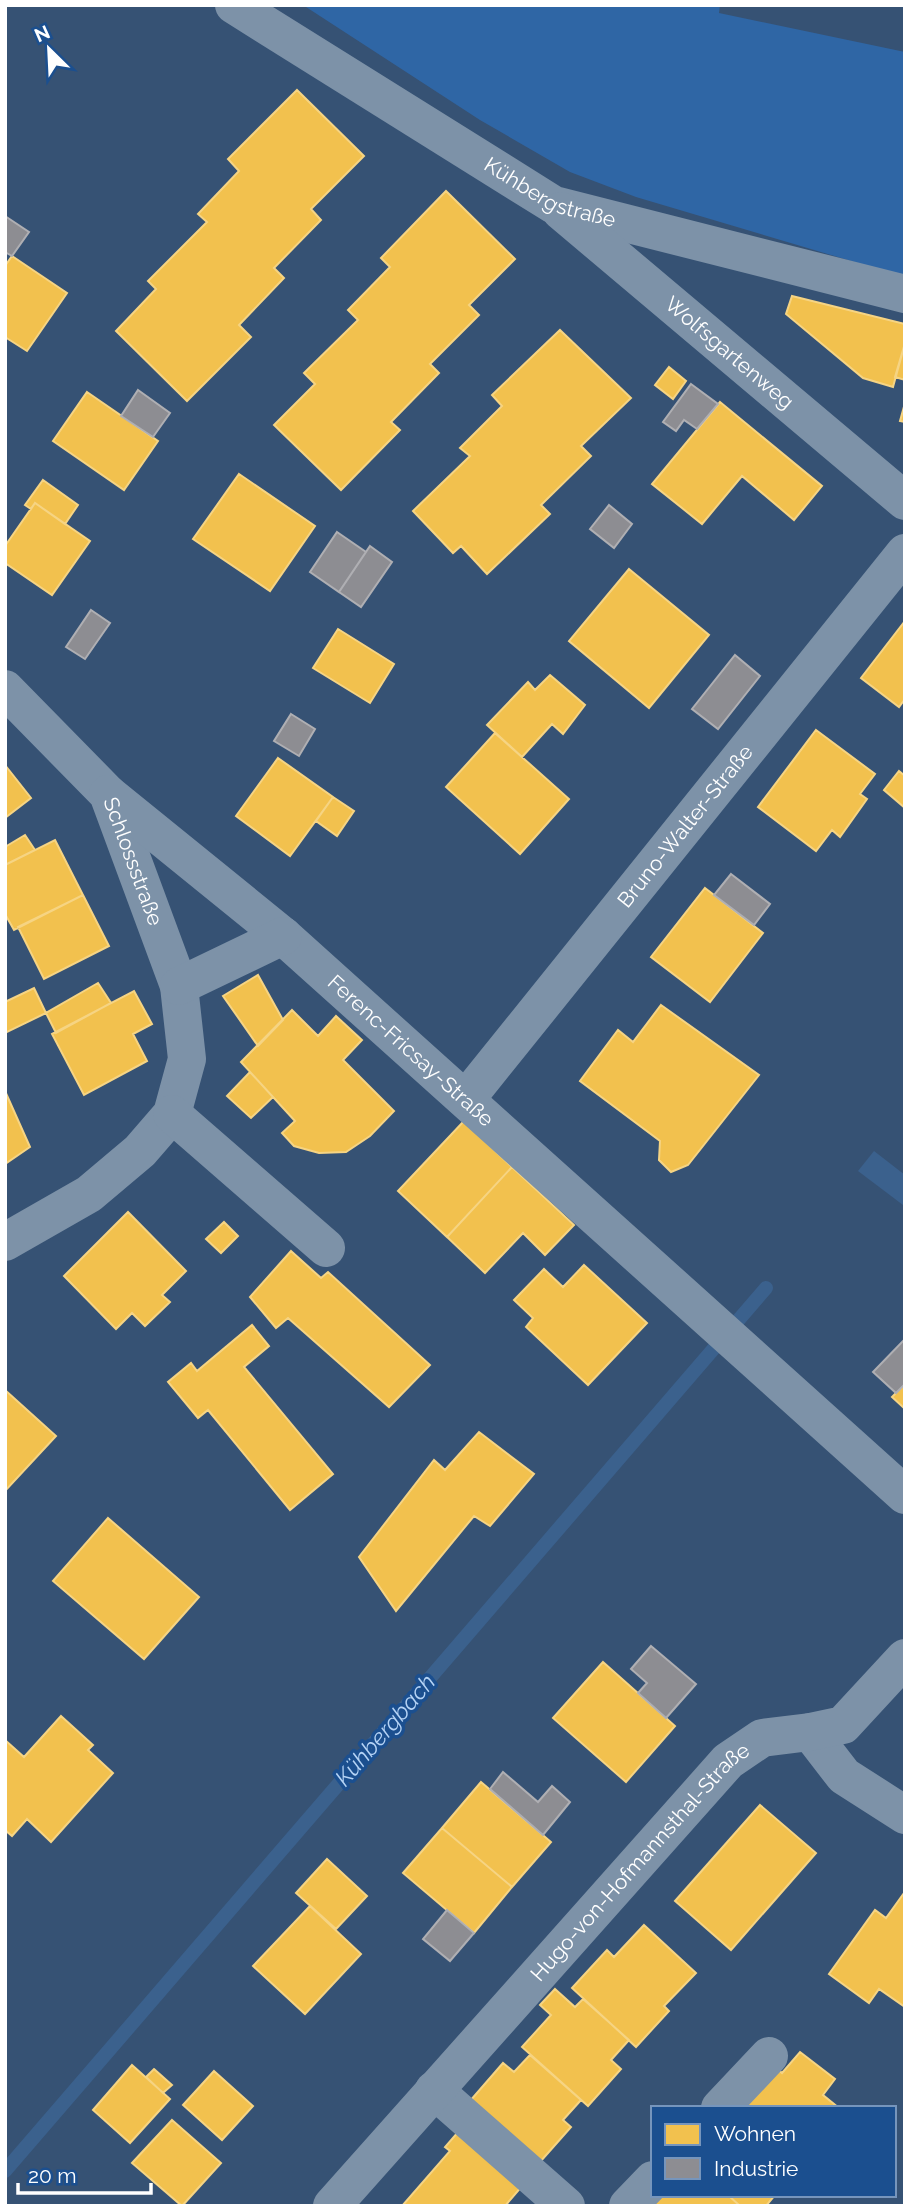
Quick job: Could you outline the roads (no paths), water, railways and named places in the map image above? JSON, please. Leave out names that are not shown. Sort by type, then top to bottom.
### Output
[{"type":"street","name":"Kühbergstraße","points":[[234,5],[554,205],[905,295]]},
{"type":"street","name":"Wolfsgartenweg","points":[[554,205],[905,501]]},
{"type":"street","name":"Bruno-Walter-Straße","points":[[466,1099],[905,553]]},
{"type":"street","name":"Schlossstraße","points":[[5,689],[108,794],[179,986],[187,1059],[172,1114],[140,1151],[89,1194],[5,1242]]},
{"type":"street","name":"Ferenc-Fricsay-Straße","points":[[108,794],[283,936],[905,1495]]},
{"type":"street","points":[[179,986],[283,936]]},
{"type":"street","points":[[172,1114],[326,1248]]},
{"type":"street","name":"Hugo-von-Hofmannsthal-Straße","points":[[332,2206],[728,1761],[762,1738],[843,1725],[905,1658]]},
{"type":"street","points":[[810,1732],[844,1776],[905,1815]]},
{"type":"street","points":[[722,2106],[769,2056]]},
{"type":"street","points":[[434,2090],[566,2206]]},
{"type":"street","points":[[628,2206],[651,2182]]},
{"type":"waterway","name":"Kühbergbach","points":[[5,2171],[766,1288]]}]
